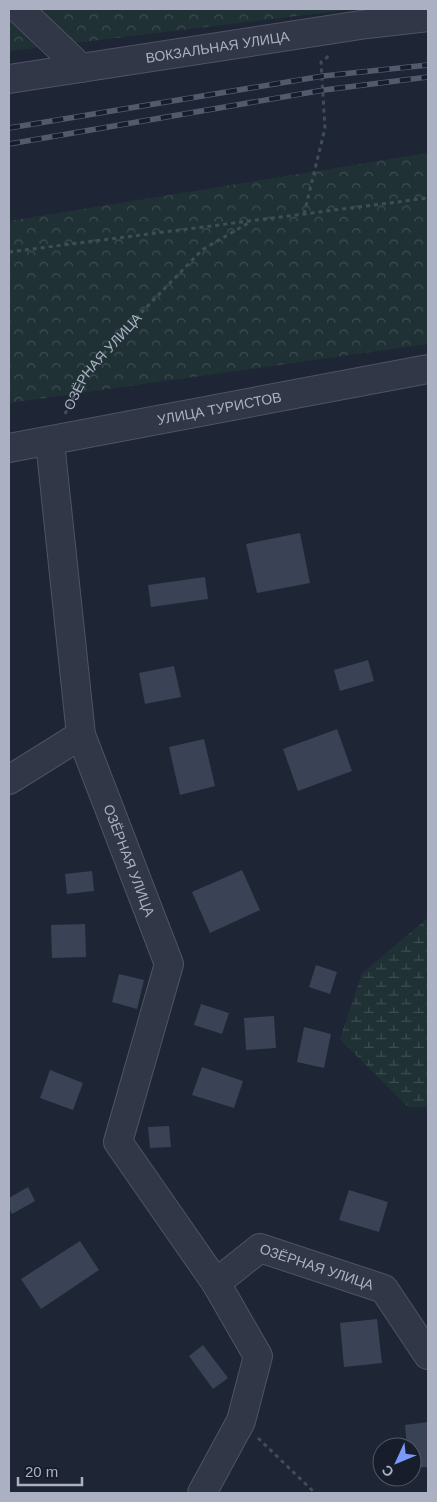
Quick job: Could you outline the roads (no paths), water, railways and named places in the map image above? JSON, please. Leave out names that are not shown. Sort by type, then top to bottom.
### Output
[{"type":"street","points":[[19,9],[81,68]]},
{"type":"street","name":"ВОКЗАЛЬНАЯ УЛИЦА","points":[[9,79],[367,24],[428,17]]},
{"type":"street","name":"УЛИЦА ТУРИСТОВ","points":[[9,448],[50,442],[428,369]]},
{"type":"street","name":"ОЗЁРНАЯ УЛИЦА","points":[[50,442],[81,735],[169,964],[118,1142],[216,1283],[260,1248],[384,1289],[428,1355]]},
{"type":"street","points":[[9,780],[81,735]]},
{"type":"street","points":[[202,1493],[241,1421],[258,1356],[216,1283]]},
{"type":"railway","points":[[9,128],[323,76],[428,65]]},
{"type":"railway","points":[[9,144],[324,90],[428,77]]}]
